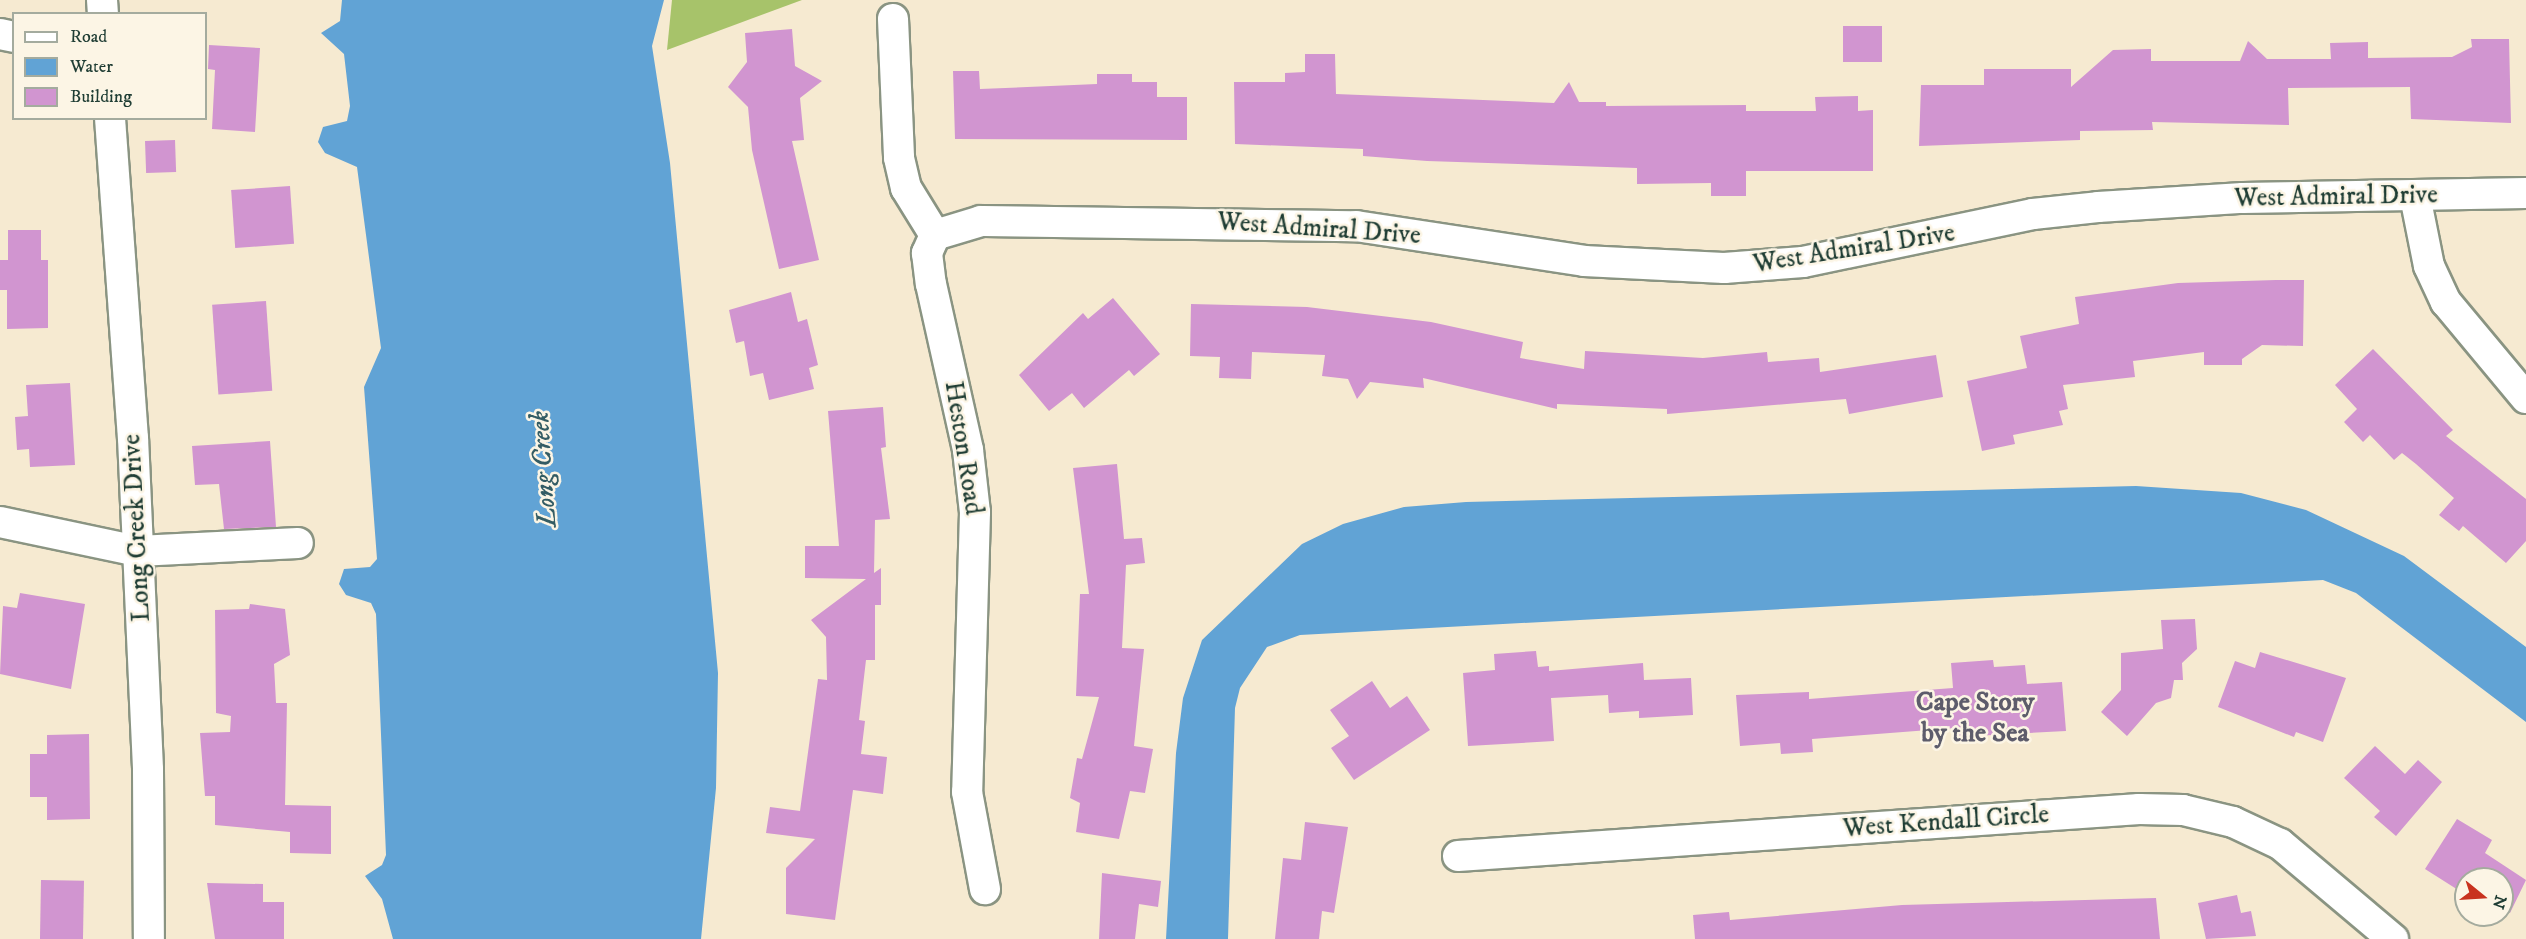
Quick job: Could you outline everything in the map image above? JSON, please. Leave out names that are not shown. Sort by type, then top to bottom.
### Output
[{"type":"street","points":[[893,19],[899,158],[906,188],[935,235]]},
{"type":"street","name":"Long Creek Drive","points":[[110,120],[138,551],[149,939]]},
{"type":"street","name":"West Admiral Drive","points":[[935,235],[981,221],[1356,226],[1584,261],[1724,268],[1803,262],[2033,214],[2087,208],[2243,198],[2526,193]]},
{"type":"street","points":[[2415,196],[2429,266],[2446,302],[2526,398]]},
{"type":"street","name":"Heston Road","points":[[935,235],[927,253],[931,284],[968,450],[975,512],[967,792],[985,889]]},
{"type":"street","points":[[0,522],[138,551],[298,543]]},
{"type":"street","name":"West Kendall Circle","points":[[1458,856],[2139,809],[2183,810],[2233,822],[2280,844],[2393,939]]},
{"type":"green space","points":[[672,0],[802,0],[667,50]]},
{"type":"water","name":"Long Creek","points":[[342,0],[664,0],[652,46],[670,163],[718,673],[716,788],[701,939],[393,939],[382,899],[365,876],[382,865],[386,855],[376,614],[371,603],[346,595],[339,584],[344,569],[370,567],[377,559],[364,387],[381,348],[357,167],[325,153],[318,142],[323,127],[347,121],[350,106],[344,54],[321,33],[340,21]]},
{"type":"water","points":[[2136,486],[2241,493],[2306,510],[2404,556],[2526,647],[2526,722],[2356,593],[2323,580],[1300,635],[1267,647],[1240,688],[1235,708],[1228,939],[1166,939],[1176,753],[1183,698],[1202,640],[1302,544],[1343,524],[1404,507],[1466,502]]},
{"type":"building","points":[[1843,26],[1882,26],[1882,62],[1843,62]]},
{"type":"building","points":[[792,29],[795,66],[822,81],[800,98],[804,140],[792,141],[819,260],[779,269],[752,150],[748,107],[728,87],[747,62],[745,33]]},
{"type":"building","points":[[2471,39],[2509,39],[2511,123],[2411,119],[2410,87],[2288,88],[2289,125],[2152,122],[2153,130],[2080,131],[2080,140],[1919,146],[1921,85],[1984,85],[1984,69],[2071,69],[2071,87],[2113,50],[2151,49],[2151,61],[2240,61],[2248,41],[2267,59],[2331,59],[2330,43],[2368,42],[2368,58],[2452,57],[2472,47]]},
{"type":"building","points":[[209,45],[260,48],[255,132],[212,129],[215,70],[208,69]]},
{"type":"building","points":[[1305,54],[1335,54],[1336,94],[1554,103],[1569,82],[1579,102],[1606,102],[1606,106],[1746,105],[1746,111],[1816,111],[1815,97],[1858,96],[1858,111],[1873,110],[1873,171],[1746,171],[1746,196],[1711,196],[1711,183],[1637,184],[1637,168],[1427,161],[1363,156],[1363,149],[1235,144],[1234,82],[1285,82],[1285,73],[1305,72]]},
{"type":"building","points":[[953,71],[979,71],[980,89],[1097,84],[1097,74],[1132,74],[1132,82],[1157,82],[1157,97],[1187,97],[1187,140],[955,139]]},
{"type":"building","points":[[175,140],[176,172],[146,173],[145,141]]},
{"type":"building","points":[[290,186],[294,244],[235,248],[231,190]]},
{"type":"building","points":[[8,230],[41,230],[41,260],[48,260],[48,328],[7,329],[7,290],[0,290],[0,260],[8,260]]},
{"type":"building","points":[[2304,280],[2303,346],[2262,345],[2242,359],[2242,365],[2204,365],[2204,352],[2133,361],[2135,377],[2063,385],[2068,409],[2059,411],[2063,425],[2013,435],[2015,444],[1982,451],[1967,381],[2027,368],[2020,336],[2079,324],[2075,297],[2178,283]]},
{"type":"building","points":[[791,292],[798,322],[807,319],[818,365],[809,368],[814,389],[769,400],[763,373],[750,376],[744,341],[736,343],[729,310]]},
{"type":"building","points":[[1113,298],[1160,354],[1134,376],[1129,370],[1084,408],[1072,393],[1049,411],[1019,375],[1083,313],[1088,319]]},
{"type":"building","points":[[266,301],[272,391],[218,395],[212,305]]},
{"type":"building","points":[[1191,304],[1307,307],[1431,322],[1523,342],[1520,358],[1584,369],[1585,351],[1703,358],[1767,352],[1768,362],[1819,358],[1820,372],[1936,355],[1943,397],[1849,414],[1846,399],[1667,414],[1667,409],[1557,404],[1557,409],[1423,378],[1424,388],[1370,382],[1357,399],[1348,379],[1322,376],[1325,355],[1252,352],[1251,379],[1219,378],[1220,357],[1190,356]]},
{"type":"building","points":[[2373,349],[2453,430],[2446,436],[2526,499],[2526,541],[2506,563],[2463,526],[2459,531],[2439,515],[2454,498],[2416,464],[2402,453],[2394,460],[2370,435],[2363,442],[2344,422],[2357,409],[2335,385]]},
{"type":"building","points":[[70,383],[75,465],[30,467],[29,449],[17,450],[15,417],[28,416],[26,385]]},
{"type":"building","points":[[883,407],[886,447],[881,448],[890,519],[875,520],[874,573],[881,568],[881,605],[875,605],[875,660],[866,660],[859,720],[865,721],[861,754],[887,757],[883,794],[853,790],[835,920],[786,914],[786,868],[815,839],[766,833],[770,807],[800,811],[818,679],[827,680],[826,637],[811,620],[866,579],[805,578],[805,546],[839,546],[828,411]]},
{"type":"building","points":[[270,441],[276,527],[224,529],[219,484],[195,485],[192,446]]},
{"type":"building","points":[[1117,464],[1124,539],[1142,538],[1145,563],[1126,565],[1122,648],[1144,649],[1134,746],[1153,749],[1145,793],[1130,791],[1119,839],[1076,832],[1080,803],[1070,798],[1077,758],[1082,759],[1099,697],[1076,696],[1080,594],[1089,594],[1073,468]]},
{"type":"building","points":[[20,593],[85,604],[71,689],[0,674],[3,606],[17,608]]},
{"type":"building","points":[[250,604],[285,609],[290,655],[274,664],[276,703],[287,703],[285,805],[331,806],[331,854],[290,853],[290,832],[215,825],[215,796],[205,796],[200,733],[230,732],[231,716],[216,713],[215,610],[249,609]]},
{"type":"building","points":[[2195,619],[2197,649],[2182,663],[2183,680],[2174,680],[2171,698],[2156,703],[2127,736],[2101,712],[2121,690],[2121,653],[2163,649],[2161,620]]},
{"type":"building","points":[[1536,651],[1538,667],[1549,666],[1549,671],[1643,663],[1644,680],[1691,678],[1693,715],[1639,718],[1639,711],[1609,713],[1608,695],[1551,698],[1554,741],[1468,746],[1463,673],[1495,670],[1494,654]]},
{"type":"building","points":[[2260,652],[2346,678],[2323,742],[2296,732],[2294,737],[2218,707],[2235,661],[2255,668]]},
{"type":"building","points":[[1993,660],[1994,667],[2025,665],[2027,684],[2062,682],[2066,731],[1956,737],[1955,728],[1812,739],[1813,752],[1781,754],[1780,743],[1740,746],[1736,695],[1809,692],[1809,699],[1953,688],[1951,663]]},
{"type":"building","points":[[1372,681],[1390,708],[1407,696],[1430,730],[1354,780],[1331,748],[1349,736],[1330,710]]},
{"type":"building","points":[[89,734],[90,819],[47,820],[47,797],[30,797],[30,754],[47,754],[47,735]]},
{"type":"building","points":[[2375,746],[2405,774],[2418,760],[2442,782],[2396,836],[2374,817],[2380,811],[2344,778]]},
{"type":"building","points":[[2457,819],[2492,840],[2485,853],[2506,867],[2454,867],[2454,887],[2425,869]]},
{"type":"building","points":[[1305,822],[1348,827],[1334,913],[1322,911],[1319,939],[1275,939],[1283,858],[1301,860]]},
{"type":"building","points":[[2514,872],[2526,880],[2514,905]]},
{"type":"building","points":[[1102,873],[1161,881],[1158,907],[1139,904],[1135,939],[1099,939]]},
{"type":"building","points":[[41,880],[84,881],[83,939],[40,939]]},
{"type":"building","points":[[207,883],[263,884],[263,902],[284,902],[284,939],[215,939]]},
{"type":"building","points":[[2237,895],[2241,913],[2251,911],[2256,936],[2206,939],[2198,903]]},
{"type":"building","points":[[2156,898],[2160,939],[1695,939],[1693,915],[1729,912],[1730,920],[1902,905]]},
{"type":"district","name":"Cape Story by the Sea","points":[[1975,718]]}]
